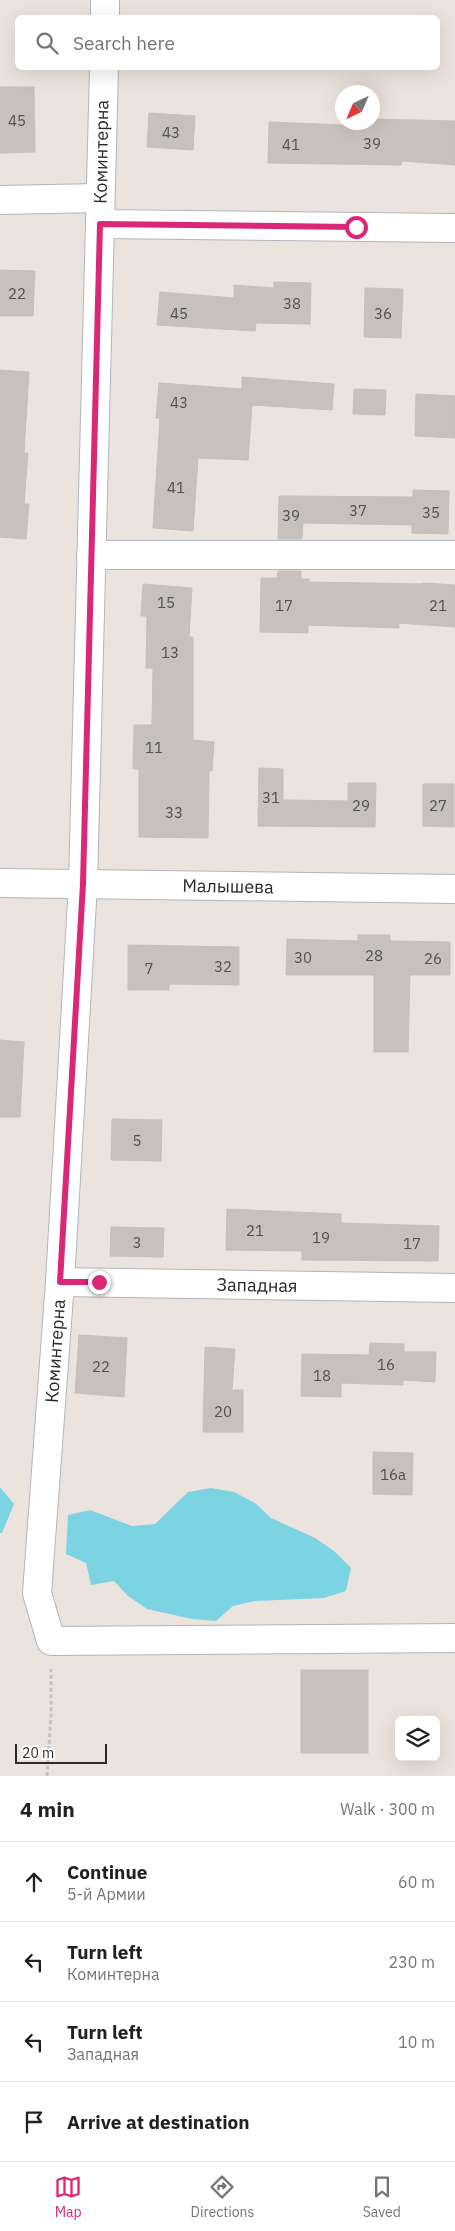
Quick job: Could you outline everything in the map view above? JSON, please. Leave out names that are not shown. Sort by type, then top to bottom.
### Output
[{"type":"street","points":[[105,0],[105,15]]},
{"type":"street","name":"Коминтерна","points":[[51,1641],[37,1594],[60,1282],[83,884],[104,70]]},
{"type":"street","points":[[0,200],[100,211],[455,228]]},
{"type":"street","points":[[92,555],[455,555]]},
{"type":"street","name":"Малышева","points":[[0,883],[455,889]]},
{"type":"street","name":"Западная","points":[[60,1282],[455,1288]]},
{"type":"street","points":[[51,1641],[455,1638]]},
{"type":"path","points":[[46,1776],[51,1715],[51,1641]]},
{"type":"water","points":[[0,1487],[14,1504],[2,1533],[0,1533]]},
{"type":"water","points":[[211,1488],[234,1492],[255,1503],[271,1518],[315,1538],[334,1551],[351,1568],[346,1591],[324,1598],[255,1601],[233,1606],[216,1621],[192,1619],[147,1609],[128,1596],[114,1581],[91,1585],[86,1563],[66,1554],[68,1515],[90,1510],[132,1526],[155,1524],[188,1492]]},
{"type":"building","points":[[0,87],[34,87],[35,152],[0,153]]},
{"type":"building","points":[[149,113],[195,116],[193,150],[147,147]]},
{"type":"building","points":[[380,119],[455,121],[455,165],[402,161],[401,165],[268,163],[269,122],[335,125],[335,130],[380,130]]},
{"type":"building","points":[[0,270],[35,271],[33,316],[0,316]]},
{"type":"building","points":[[274,282],[311,283],[310,324],[256,323],[255,331],[157,325],[160,292],[234,298],[234,285],[274,288]]},
{"type":"building","points":[[365,288],[403,289],[401,338],[364,337]]},
{"type":"building","points":[[0,370],[29,372],[24,453],[28,453],[24,504],[29,504],[26,539],[0,537]]},
{"type":"building","points":[[242,377],[334,384],[332,410],[252,405],[248,460],[198,458],[193,531],[153,528],[160,418],[156,418],[159,383],[242,389]]},
{"type":"building","points":[[354,389],[386,390],[385,415],[353,414]]},
{"type":"building","points":[[416,394],[455,396],[455,438],[415,436]]},
{"type":"building","points":[[413,490],[449,491],[448,534],[412,533],[412,525],[303,523],[302,539],[278,539],[279,496],[413,497]]},
{"type":"building","points":[[278,571],[301,571],[301,579],[309,579],[309,582],[455,585],[455,627],[399,623],[399,628],[308,625],[308,633],[260,632],[261,578],[277,578]]},
{"type":"building","points":[[143,584],[192,588],[189,637],[193,637],[193,740],[214,742],[212,771],[209,771],[208,838],[139,837],[139,769],[133,769],[134,725],[152,725],[153,668],[146,668],[147,616],[141,616]]},
{"type":"building","points":[[259,768],[283,769],[283,800],[348,801],[348,783],[376,783],[375,827],[258,826]]},
{"type":"building","points":[[423,784],[454,784],[454,827],[423,826]]},
{"type":"building","points":[[358,935],[390,935],[390,941],[450,942],[450,975],[410,975],[408,1052],[374,1052],[374,975],[286,975],[287,939],[358,941]]},
{"type":"building","points":[[128,945],[239,947],[239,985],[169,984],[169,990],[128,990]]},
{"type":"building","points":[[0,1040],[24,1042],[20,1117],[0,1117]]},
{"type":"building","points":[[112,1119],[162,1120],[161,1161],[111,1160]]},
{"type":"building","points":[[227,1209],[341,1214],[341,1223],[439,1226],[438,1261],[302,1260],[302,1251],[226,1250]]},
{"type":"building","points":[[111,1227],[164,1228],[163,1257],[110,1256]]},
{"type":"building","points":[[79,1335],[127,1338],[124,1397],[75,1393]]},
{"type":"building","points":[[370,1343],[404,1344],[404,1352],[436,1352],[435,1382],[403,1380],[403,1385],[341,1383],[341,1397],[301,1396],[302,1354],[369,1355]]},
{"type":"building","points":[[205,1347],[235,1349],[232,1390],[243,1390],[243,1432],[203,1432]]},
{"type":"building","points":[[373,1452],[413,1453],[412,1495],[373,1494]]},
{"type":"building","points":[[301,1670],[368,1670],[368,1753],[301,1753]]},
{"type":"route","points":[[99,1282],[60,1282],[83,884],[100,224],[356,227]]}]
